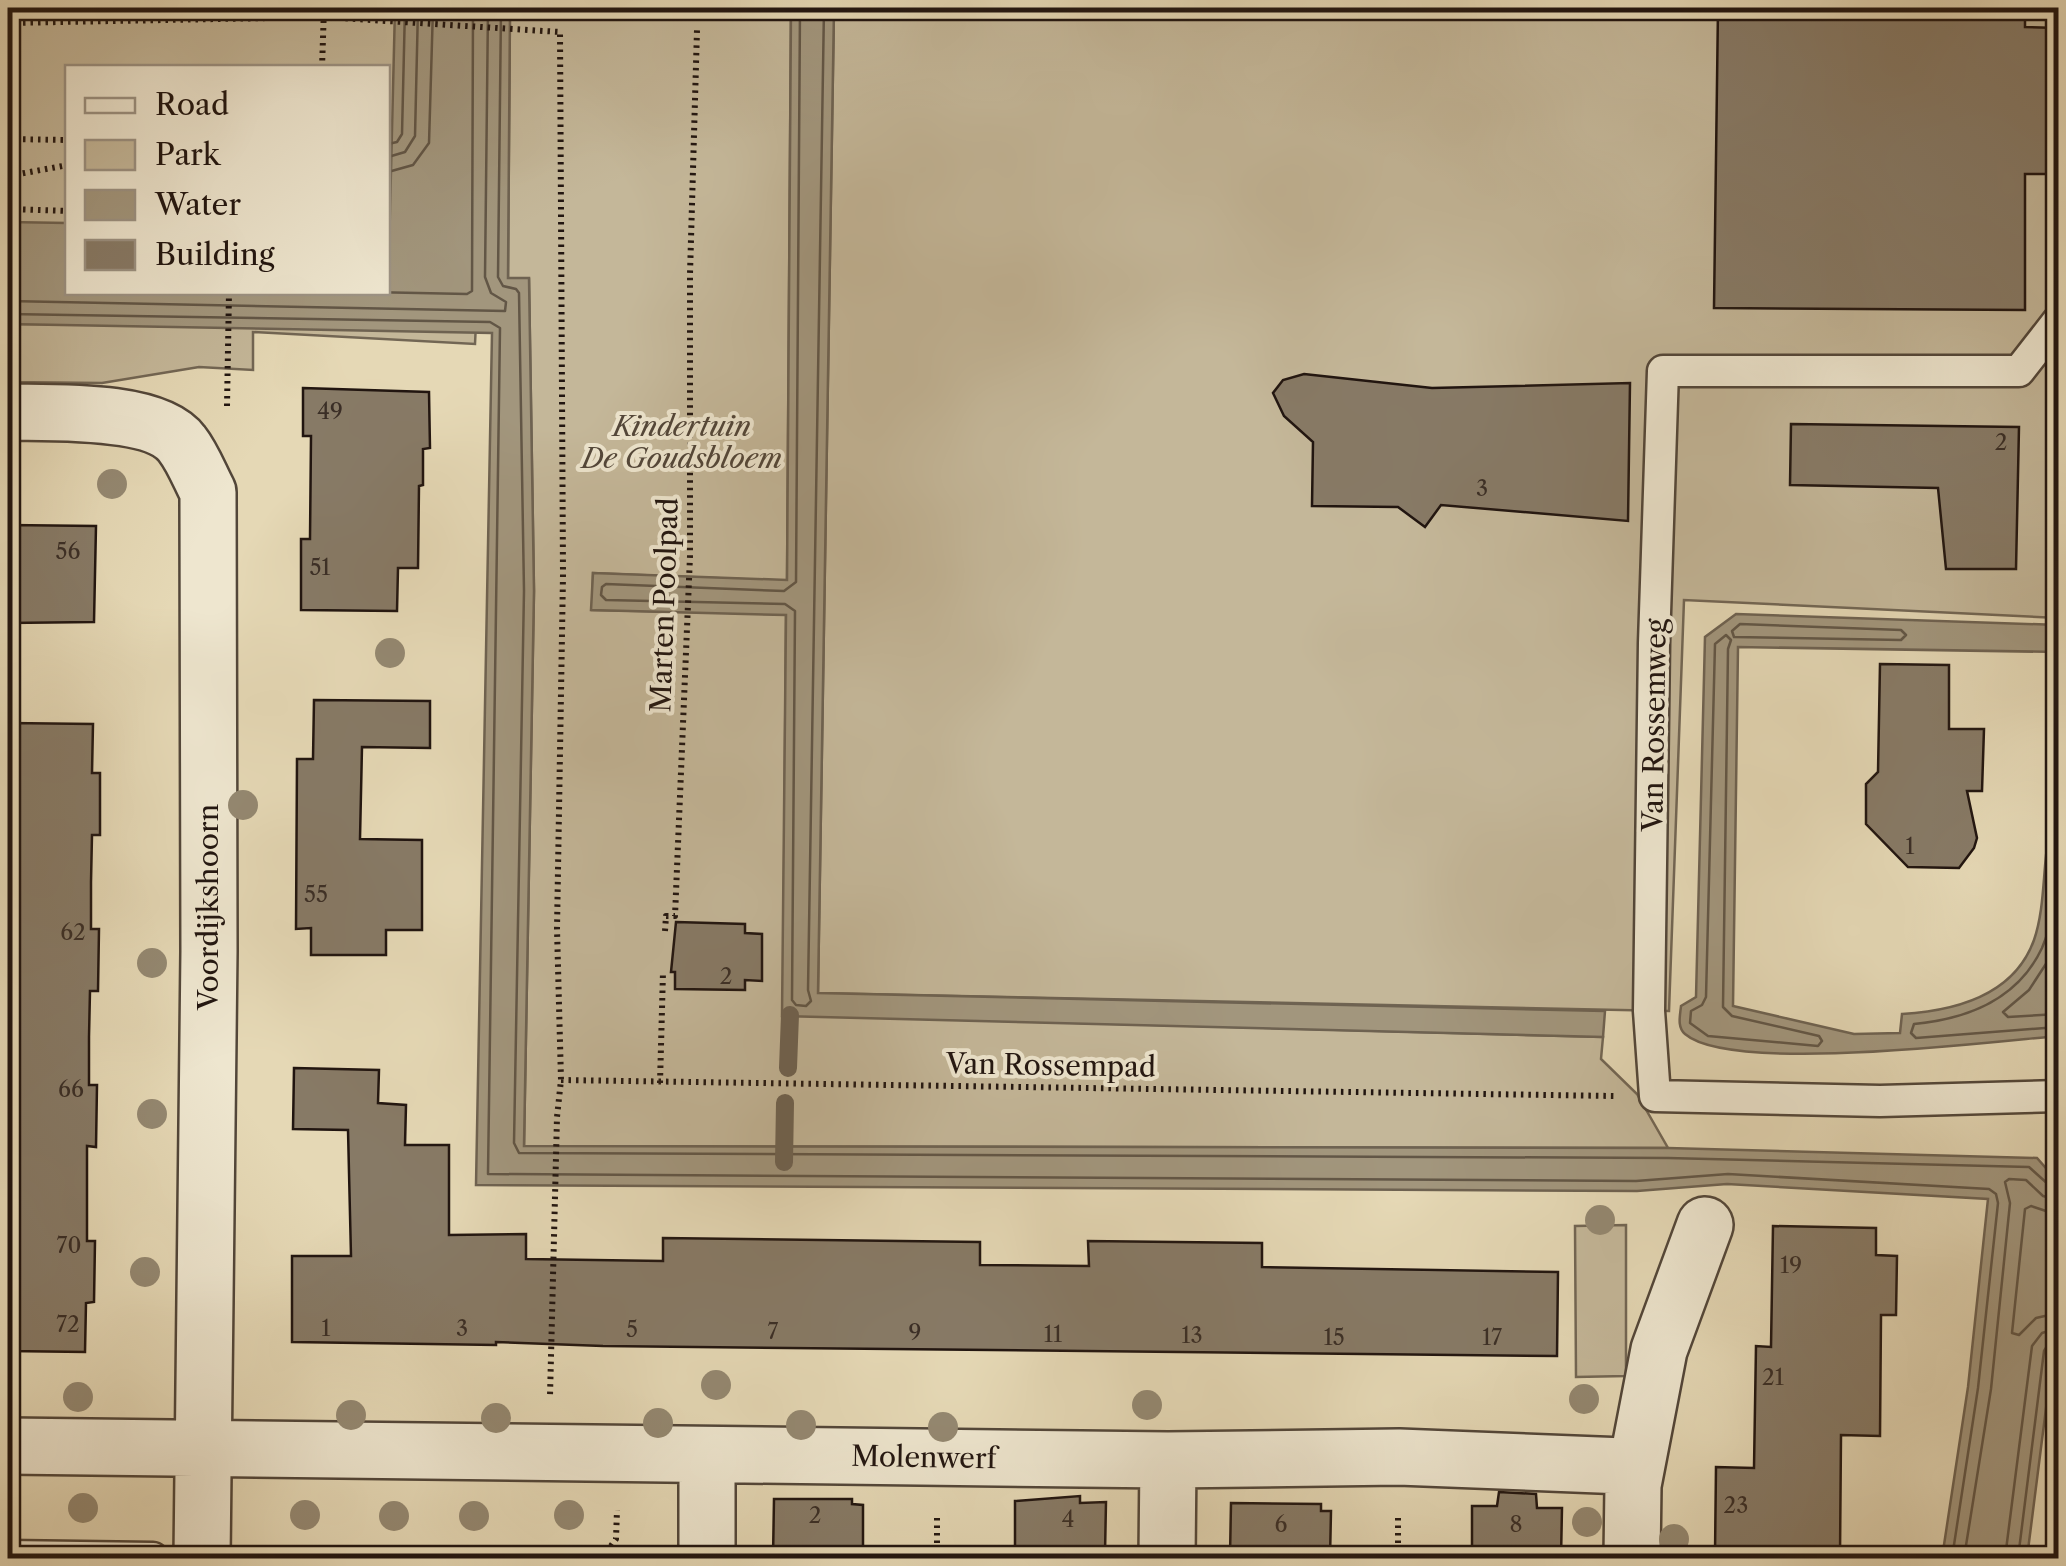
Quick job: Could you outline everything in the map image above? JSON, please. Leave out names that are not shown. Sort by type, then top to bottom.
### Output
[{"type":"street","name":"Voordijkshoorn","points":[[8,412],[99,413],[144,422],[180,440],[208,492],[209,952],[202,1558]]},
{"type":"street","points":[[1632,1558],[1632,1485],[1659,1350],[1704,1225]]},
{"type":"street","name":"Molenwerf","points":[[8,1446],[1168,1460],[1399,1458],[1624,1466],[1632,1485]]},
{"type":"street","points":[[706,1558],[707,1455]]},
{"type":"street","points":[[1166,1558],[1168,1460]]},
{"type":"lane","name":"Van Rossemweg","points":[[1655,1096],[1649,1011],[1654,642],[1663,370],[2020,372],[2058,320]]},
{"type":"lane","points":[[1655,1096],[1880,1101],[2058,1096]]},
{"type":"lane","points":[[8,1556],[153,1558]]},
{"type":"path","points":[[322,65],[324,8]]},
{"type":"path","points":[[8,23],[324,17],[560,32],[563,575],[557,929],[561,1080],[554,1194],[548,1452]]},
{"type":"path","name":"Marten Poolpad","points":[[665,930],[666,916],[675,916],[688,624],[690,274],[697,30]]},
{"type":"path","points":[[8,139],[65,140]]},
{"type":"path","points":[[8,176],[65,166]]},
{"type":"path","points":[[8,209],[65,212]]},
{"type":"path","points":[[228,347],[229,295]]},
{"type":"path","points":[[660,1082],[664,972]]},
{"type":"path","name":"Van Rossempad","points":[[561,1080],[1655,1096]]},
{"type":"green space","points":[[8,8],[491,8],[475,344],[253,332],[253,370],[199,367],[102,383],[8,382],[8,324],[89,324],[8,319]]},
{"type":"green space","name":"Kindertuin De Goudsbloem","points":[[510,8],[791,8],[787,581],[593,573],[592,610],[786,614],[783,1015],[1603,1037],[1601,1059],[1637,1094],[1668,1148],[524,1146],[534,591],[529,279],[508,279]]},
{"type":"green space","points":[[834,8],[2058,8],[2058,618],[1684,600],[1669,1011],[818,993]]},
{"type":"green space","points":[[1626,1225],[1626,1376],[1576,1377],[1575,1226]]},
{"type":"water","points":[[395,8],[510,8],[508,278],[529,278],[534,591],[524,1146],[1668,1148],[2037,1158],[2058,1182],[2058,1314],[2027,1558],[1942,1558],[1968,1387],[1988,1199],[1727,1184],[1637,1191],[476,1185],[492,333],[8,324],[8,222],[65,223],[65,295],[390,295]]},
{"type":"water","points":[[791,8],[834,8],[818,993],[1605,1011],[1603,1037],[782,1016],[786,615],[591,610],[593,573],[787,580]]},
{"type":"water","points":[[1736,614],[2058,625],[2058,652],[1738,647],[1733,1006],[1854,1034],[1900,1033],[1902,1014],[1961,1004],[1980,997],[2012,975],[2025,959],[2039,920],[2058,726],[2058,1036],[1922,1049],[1805,1054],[1711,1046],[1682,1031],[1681,1006],[1696,997],[1705,637]]},
{"type":"building","points":[[1718,8],[2025,8],[2025,27],[2058,28],[2058,174],[2025,174],[2025,310],[1714,308]]},
{"type":"building","points":[[1304,374],[1432,388],[1630,383],[1628,521],[1441,505],[1425,527],[1398,507],[1312,506],[1313,442],[1284,416],[1273,393],[1283,380]]},
{"type":"building","points":[[303,388],[429,392],[430,448],[423,449],[423,485],[419,486],[418,568],[398,568],[397,611],[301,610],[301,539],[310,539],[311,436],[303,436]]},
{"type":"building","points":[[1791,424],[2019,427],[2016,569],[1946,569],[1938,488],[1790,485]]},
{"type":"building","points":[[8,525],[96,526],[94,622],[8,623]]},
{"type":"building","points":[[1880,664],[1949,665],[1949,729],[1984,729],[1982,791],[1967,791],[1977,838],[1959,868],[1908,867],[1866,824],[1866,784],[1878,772]]},
{"type":"building","points":[[314,700],[430,701],[430,748],[362,747],[360,839],[422,840],[422,930],[386,930],[386,955],[311,955],[311,928],[296,929],[297,759],[313,759]]},
{"type":"building","points":[[8,723],[93,724],[92,773],[100,773],[100,835],[92,835],[91,882],[91,929],[99,929],[98,991],[90,991],[89,1037],[89,1085],[97,1085],[96,1147],[87,1146],[87,1241],[95,1241],[94,1302],[86,1303],[85,1352],[8,1351]]},
{"type":"building","points":[[676,922],[745,924],[745,933],[762,934],[762,981],[745,980],[745,990],[675,989],[675,972],[671,972]]},
{"type":"building","points":[[294,1068],[379,1070],[378,1103],[406,1105],[405,1145],[449,1145],[449,1235],[526,1234],[526,1259],[663,1261],[663,1238],[980,1242],[980,1265],[1089,1266],[1088,1241],[1262,1243],[1262,1267],[1558,1272],[1557,1356],[292,1342],[292,1256],[351,1256],[348,1130],[293,1129]]},
{"type":"building","points":[[1773,1226],[1876,1228],[1876,1255],[1897,1256],[1896,1315],[1881,1315],[1880,1436],[1841,1435],[1840,1556],[1715,1554],[1716,1467],[1754,1468],[1756,1346],[1771,1347]]},
{"type":"building","points":[[1499,1492],[1536,1494],[1537,1508],[1562,1508],[1561,1558],[1472,1558],[1472,1506],[1497,1506]]},
{"type":"building","points":[[1080,1496],[1080,1503],[1106,1502],[1105,1553],[1098,1553],[1098,1558],[1022,1558],[1022,1552],[1015,1552],[1015,1501]]},
{"type":"building","points":[[774,1499],[852,1499],[852,1504],[863,1505],[863,1558],[773,1558]]},
{"type":"building","points":[[1231,1503],[1321,1504],[1321,1511],[1331,1511],[1330,1558],[1230,1556]]},
{"type":"waterway","points":[[788,1068],[790,1015]]},
{"type":"waterway","points":[[784,1162],[785,1103]]}]
